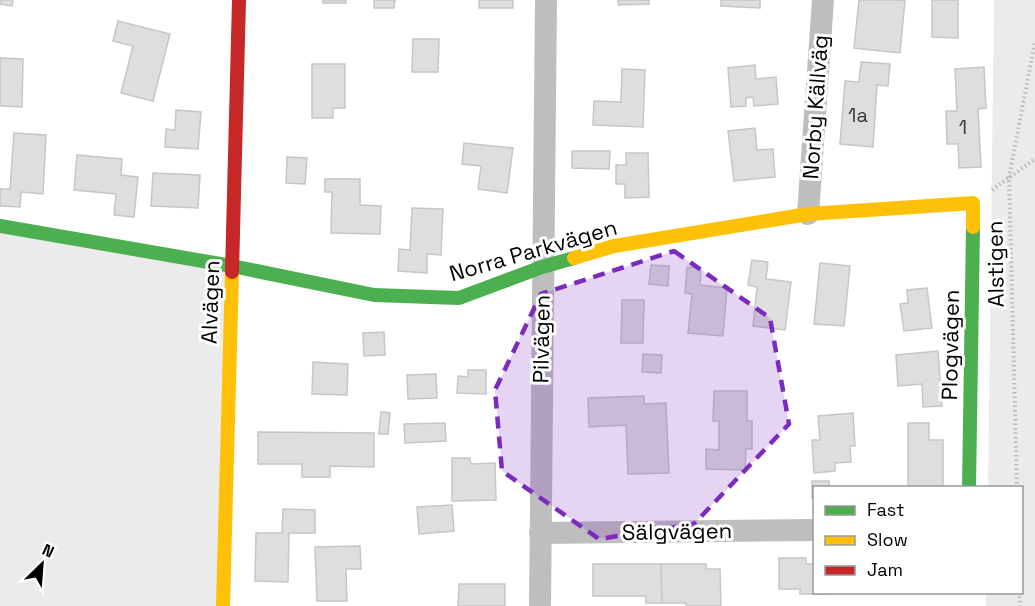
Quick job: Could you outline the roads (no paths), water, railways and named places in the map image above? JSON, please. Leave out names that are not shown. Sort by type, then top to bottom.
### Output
[{"type":"street","name":"Alvägen","points":[[223,606],[239,0]]},
{"type":"street","name":"Pilvägen","points":[[540,606],[546,0]]},
{"type":"street","name":"Norby Källväg","points":[[808,214],[823,0]]},
{"type":"street","name":"Norra Parkvägen","points":[[0,226],[232,266],[374,295],[459,298],[542,267],[614,246],[808,214],[973,203]]},
{"type":"street","name":"Plogvägen","points":[[969,486],[973,203]]},
{"type":"street","name":"Sälgvägen","points":[[540,533],[813,530]]}]
